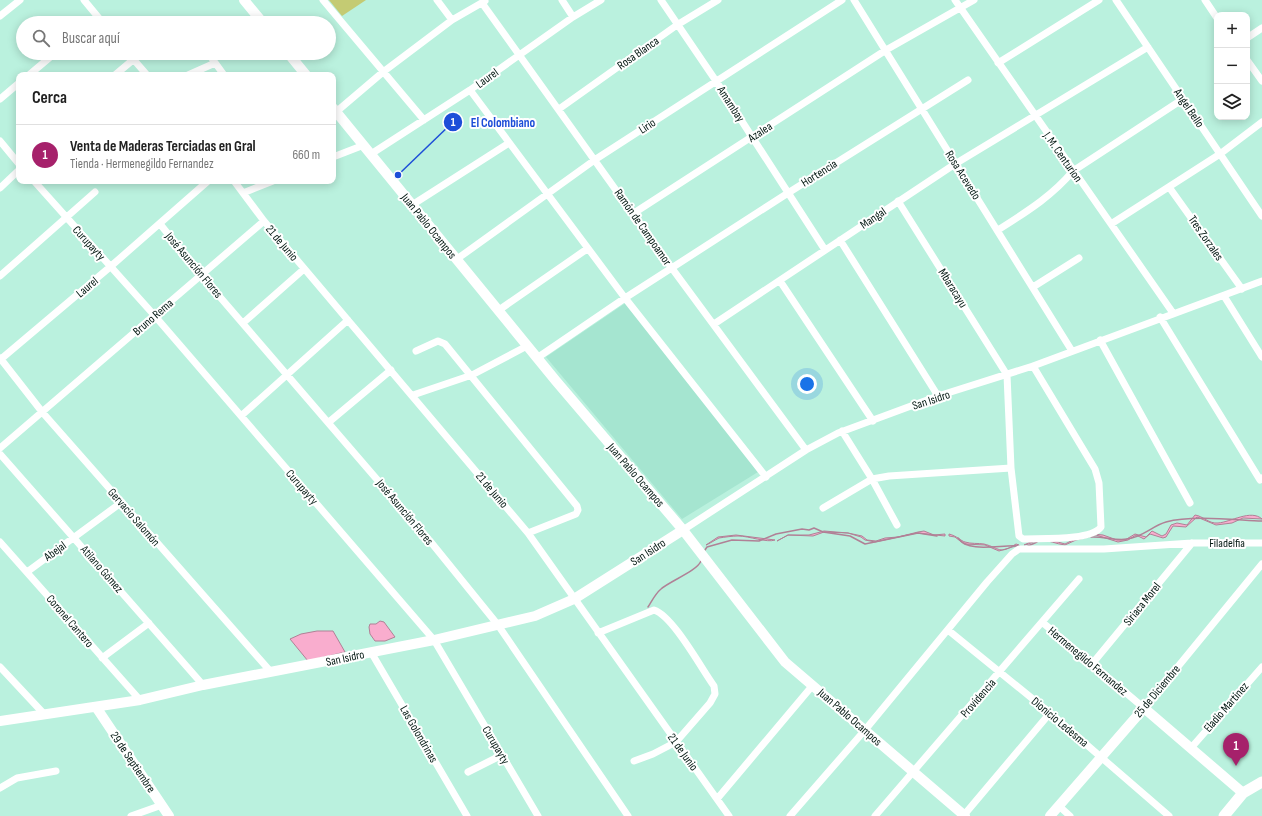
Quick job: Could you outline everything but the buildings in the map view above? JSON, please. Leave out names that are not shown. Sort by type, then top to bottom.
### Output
[{"type":"main road","points":[[1224,816],[1243,794],[1262,782]]},
{"type":"street","points":[[0,16],[20,0]]},
{"type":"street","points":[[84,0],[97,16]]},
{"type":"street","points":[[244,0],[257,16]]},
{"type":"street","points":[[323,0],[424,120]]},
{"type":"street","points":[[437,0],[452,20]]},
{"type":"street","points":[[562,0],[573,17]]},
{"type":"street","name":"Laurel","points":[[371,154],[470,90],[573,17],[601,0]]},
{"type":"street","name":"Amambay","points":[[661,0],[716,80],[825,250]]},
{"type":"street","name":"Rosa Blanca","points":[[559,109],[677,25],[718,0]]},
{"type":"street","name":"Lirio","points":[[457,259],[596,159],[716,80],[842,0]]},
{"type":"street","name":"Rosa Acevedo","points":[[854,0],[1072,351]]},
{"type":"street","name":"J. M. Centurion","points":[[955,0],[998,64],[1173,313]]},
{"type":"street","name":"Azalea","points":[[634,213],[886,50],[974,0]]},
{"type":"street","points":[[998,64],[1099,0]]},
{"type":"street","name":"Angel Bello","points":[[1116,0],[1262,216]]},
{"type":"street","points":[[1205,0],[1214,14]]},
{"type":"street","points":[[336,109],[452,20],[484,1]]},
{"type":"street","name":"Ramón de Campoamor","points":[[484,1],[519,55],[806,450]]},
{"type":"street","points":[[1250,36],[1262,28]]},
{"type":"street","name":"Mangal","points":[[714,324],[955,164],[1035,117],[1148,47]]},
{"type":"street","points":[[33,72],[47,60]]},
{"type":"street","points":[[119,72],[134,60],[144,72]]},
{"type":"street","points":[[213,60],[222,72]]},
{"type":"street","points":[[294,60],[304,72]]},
{"type":"street","points":[[195,72],[215,63]]},
{"type":"street","points":[[1250,64],[1262,81]]},
{"type":"street","name":"Hortencia","points":[[537,358],[672,267],[968,80]]},
{"type":"street","points":[[0,99],[16,86]]},
{"type":"street","points":[[470,90],[587,249],[766,477]]},
{"type":"street","points":[[998,230],[1046,199],[1059,188],[1073,171],[1183,99]]},
{"type":"street","name":"Juan Pablo Ocampos","points":[[336,111],[527,346],[683,530],[785,662],[965,816]]},
{"type":"street","points":[[1111,224],[1220,154],[1262,122]]},
{"type":"street","points":[[0,141],[16,160]]},
{"type":"street","points":[[412,205],[509,143]]},
{"type":"street","points":[[336,156],[364,145]]},
{"type":"street","points":[[0,188],[16,173]]},
{"type":"street","name":"Curupayty","points":[[37,184],[154,316],[434,640],[538,816]]},
{"type":"street","name":"Laurel","points":[[0,359],[110,267],[205,184]]},
{"type":"street","name":"21 de Junio","points":[[236,184],[264,221],[304,269],[528,533],[729,816]]},
{"type":"street","points":[[243,193],[266,184]]},
{"type":"street","name":"Tres Zorzales","points":[[1169,187],[1242,289]]},
{"type":"street","points":[[0,276],[95,192]]},
{"type":"street","name":"Mbaracayu","points":[[898,201],[1008,374]]},
{"type":"street","name":"Bruno Rema","points":[[0,448],[43,413],[264,221]]},
{"type":"street","name":"José Asunción Flores","points":[[160,224],[201,275],[430,541],[498,625],[628,816]]},
{"type":"street","points":[[840,240],[938,396]]},
{"type":"street","points":[[499,310],[587,249]]},
{"type":"street","points":[[1033,287],[1079,258]]},
{"type":"street","points":[[243,323],[304,269]]},
{"type":"street","points":[[780,281],[873,421]]},
{"type":"street","name":"San Isidro","points":[[0,721],[140,700],[203,685],[434,640],[545,613],[574,599],[806,450],[842,431],[873,421],[938,396],[1033,366],[1160,317],[1224,296],[1262,281]]},
{"type":"street","points":[[1224,296],[1262,357]]},
{"type":"street","points":[[1160,317],[1260,480],[1262,478]]},
{"type":"street","points":[[241,416],[286,374],[348,320]]},
{"type":"street","points":[[1100,340],[1190,503]]},
{"type":"street","points":[[416,351],[438,341],[441,342],[472,375],[577,506],[578,510],[576,514],[528,533]]},
{"type":"street","points":[[413,396],[472,375],[527,346]]},
{"type":"street","name":"Gervacio Salomón","points":[[0,359],[43,413],[271,672]]},
{"type":"street","points":[[1008,374],[1011,468],[1019,536],[1021,538],[1070,538],[1095,532],[1101,527],[1099,483],[1095,469],[1033,366]]},
{"type":"street","points":[[329,422],[391,370]]},
{"type":"street","points":[[842,431],[872,479],[898,525]]},
{"type":"street","name":"Atilano Gómez","points":[[0,454],[203,685]]},
{"type":"street","points":[[823,508],[872,479],[889,476],[1011,468]]},
{"type":"street","name":"Abejal","points":[[27,572],[122,502]]},
{"type":"street","name":"Coronel Cantero","points":[[0,542],[140,700]]},
{"type":"street","name":"Filadelfia","points":[[790,816],[864,730],[992,576],[1012,554],[1019,549],[1104,549],[1192,543],[1262,543]]},
{"type":"street","name":"Siriaca Morel","points":[[1092,664],[1192,543]]},
{"type":"street","name":"25 de Diciembre","points":[[1050,816],[1144,708],[1262,564]]},
{"type":"street","name":"Providencia","points":[[875,816],[1079,579]]},
{"type":"street","points":[[598,633],[654,610],[664,615],[670,621],[714,686],[714,694],[710,703],[676,742],[653,754],[634,761]]},
{"type":"street","name":"Hermenegildo Fernandez","points":[[1042,622],[1243,794]]},
{"type":"street","points":[[102,658],[149,624]]},
{"type":"street","name":"Dionicio Ledesma","points":[[948,630],[1050,713],[1169,816]]},
{"type":"street","name":"Las Golondrinas","points":[[371,652],[467,816]]},
{"type":"street","points":[[0,667],[45,715]]},
{"type":"street","name":"Eladio Martinez","points":[[1191,748],[1262,667]]},
{"type":"street","points":[[717,799],[813,685]]},
{"type":"street","name":"29 de Septiembre","points":[[96,707],[169,816]]},
{"type":"street","points":[[965,816],[1050,713]]},
{"type":"street","points":[[468,772],[502,755]]},
{"type":"street","points":[[0,788],[18,778],[56,771]]},
{"type":"street","points":[[132,816],[162,806]]},
{"type":"street","points":[[1059,806],[1070,816]]},
{"type":"shaded area","points":[[630,300],[758,472],[682,519],[546,357]]},
{"type":"shaded area","points":[[1195,515],[1215,523],[1252,515],[1262,519],[1243,518],[1232,523],[1216,525],[1197,517],[1186,527],[1173,526],[1166,537],[1163,538],[1150,534],[1144,539],[1136,535],[1128,540],[1118,542],[1096,535],[1076,540],[1065,545],[1040,540],[1065,544],[1079,537],[1093,534],[1103,535],[1117,540],[1125,540],[1135,534],[1146,537],[1152,531],[1162,536],[1166,534],[1171,525],[1177,523],[1187,525]]},
{"type":"shaded area","points":[[824,531],[848,533],[824,532],[813,536],[788,535],[809,535]]},
{"type":"shaded area","points":[[924,531],[933,535],[917,533],[875,542],[865,540],[861,537],[848,533],[862,536],[867,540],[876,541]]},
{"type":"shaded area","points":[[949,534],[954,536],[965,542],[984,544],[1003,550],[999,551],[985,545],[964,544],[955,537],[949,536]]},
{"type":"shaded area","points":[[736,535],[775,540],[767,541],[734,536],[719,538],[706,545],[718,537]]},
{"type":"shaded area","points":[[380,621],[384,622],[395,637],[385,641],[375,641],[370,634],[369,627],[370,624],[376,624]]},
{"type":"shaded area","points":[[317,631],[333,631],[345,652],[308,661],[290,639],[301,634]]},
{"type":"green space","points":[[329,0],[366,0],[342,16]]},
{"type":"waterway","points":[[1091,537],[1118,539],[1133,538],[1156,526],[1176,520],[1214,518],[1262,521]]},
{"type":"waterway","points":[[705,550],[707,547],[732,540],[759,541],[776,534],[814,528],[823,532],[850,536],[865,544],[918,533],[937,536]]},
{"type":"waterway","points":[[958,538],[963,543],[970,546],[1019,546]]},
{"type":"waterway","points":[[1028,546],[1037,542]]},
{"type":"waterway","points":[[648,607],[655,595],[661,589],[689,572],[699,565],[701,561]]},
{"type":"place","name":"El Colombiano","points":[[398,175]]},
{"type":"place","name":"Venta de Maderas Terciadas en Gral","points":[[1236,766]]}]
